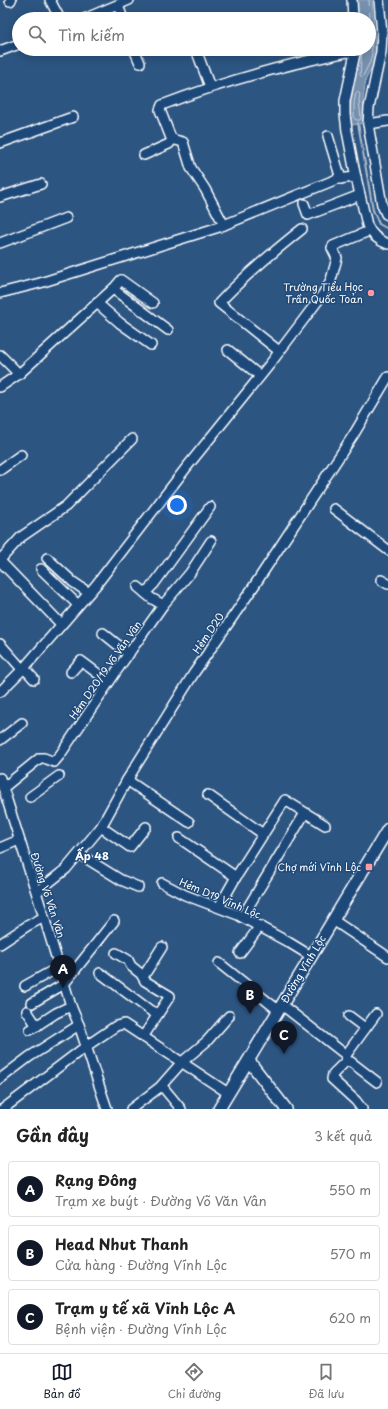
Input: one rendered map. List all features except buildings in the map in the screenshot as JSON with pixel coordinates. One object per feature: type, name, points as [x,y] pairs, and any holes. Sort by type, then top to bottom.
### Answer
[{"type":"main road","name":"Đường Vĩnh Lộc","points":[[219,1109],[388,829]]},
{"type":"main road","points":[[249,1061],[281,1107]]},
{"type":"street","points":[[50,0],[56,12]]},
{"type":"street","points":[[98,12],[115,4],[129,0]]},
{"type":"street","points":[[352,0],[353,12]]},
{"type":"street","points":[[379,0],[385,31],[369,108],[368,124],[382,205],[386,214],[388,215]]},
{"type":"street","points":[[0,51],[12,47]]},
{"type":"street","points":[[137,56],[140,63]]},
{"type":"street","points":[[198,56],[210,87]]},
{"type":"street","points":[[224,224],[205,189],[191,168],[183,142],[173,139],[160,110],[162,105],[210,87],[325,56]]},
{"type":"street","points":[[354,56],[345,102],[347,131],[369,231],[379,240],[388,244]]},
{"type":"street","points":[[0,143],[73,117]]},
{"type":"street","points":[[368,124],[388,121]]},
{"type":"street","points":[[328,136],[341,179]]},
{"type":"street","points":[[144,155],[170,144],[173,139]]},
{"type":"street","points":[[0,293],[40,283],[224,224],[341,179],[356,177]]},
{"type":"street","points":[[0,197],[41,184]]},
{"type":"street","points":[[304,204],[308,215],[360,195]]},
{"type":"street","points":[[0,243],[66,218]]},
{"type":"street","points":[[279,351],[219,303],[238,283],[302,229]]},
{"type":"street","points":[[0,692],[23,668],[88,593],[314,307],[329,283],[337,259],[332,248],[333,246],[369,231]]},
{"type":"street","points":[[0,387],[19,374],[121,280],[153,303]]},
{"type":"street","points":[[113,289],[168,330]]},
{"type":"street","points":[[97,303],[151,346]]},
{"type":"street","points":[[228,350],[260,376]]},
{"type":"street","points":[[0,355],[19,374]]},
{"type":"street","name":"Hẻm D20","points":[[37,892],[66,869],[79,854],[194,673],[258,580],[354,434],[388,377]]},
{"type":"street","points":[[61,624],[1,563],[21,537],[66,506],[132,439]]},
{"type":"street","points":[[0,470],[21,455]]},
{"type":"street","points":[[145,593],[154,584],[210,507]]},
{"type":"street","points":[[334,509],[388,550]]},
{"type":"street","name":"Hẻm D20/19 Võ Văn Vân","points":[[54,762],[163,606],[190,573],[210,540]]},
{"type":"street","points":[[47,558],[73,582],[88,593]]},
{"type":"street","points":[[41,569],[78,605]]},
{"type":"street","points":[[138,587],[163,606]]},
{"type":"street","points":[[103,633],[129,654]]},
{"type":"street","points":[[0,644],[34,679]]},
{"type":"street","points":[[71,672],[81,661],[109,682]]},
{"type":"street","points":[[0,740],[22,723]]},
{"type":"street","points":[[3,788],[40,758],[54,762],[53,767],[60,779],[30,797]]},
{"type":"street","name":"Đường Võ Văn Vân","points":[[0,778],[37,892],[70,1006],[107,1109]]},
{"type":"street","points":[[127,780],[189,822]]},
{"type":"street","points":[[208,795],[263,834]]},
{"type":"street","points":[[219,907],[236,877],[285,800],[305,814],[325,825]]},
{"type":"street","points":[[242,917],[305,814]]},
{"type":"street","points":[[93,831],[130,847],[146,827]]},
{"type":"street","points":[[179,838],[236,877]]},
{"type":"street","points":[[0,848],[19,840]]},
{"type":"street","points":[[79,854],[121,880],[138,886]]},
{"type":"street","name":"Hẻm D19 Vĩnh Lộc","points":[[162,883],[185,896],[219,907],[242,917],[311,956]]},
{"type":"street","points":[[0,944],[27,926],[44,917]]},
{"type":"street","points":[[333,920],[388,957]]},
{"type":"street","points":[[32,1003],[64,984],[114,921]]},
{"type":"street","points":[[240,952],[260,926]]},
{"type":"street","points":[[143,977],[162,947]]},
{"type":"street","points":[[116,953],[128,960],[145,981],[170,996],[144,1037]]},
{"type":"street","points":[[219,963],[280,1007],[377,1082]]},
{"type":"street","points":[[25,986],[59,966]]},
{"type":"street","points":[[100,973],[151,1012],[158,1014]]},
{"type":"street","points":[[27,1011],[33,1028],[70,1006]]},
{"type":"street","points":[[362,1109],[356,1101],[332,1079],[333,1074],[346,1058],[365,1028],[376,1014]]},
{"type":"street","points":[[131,1109],[162,1086],[182,1062],[207,1041],[228,1016]]},
{"type":"street","points":[[349,1016],[365,1028]]},
{"type":"street","points":[[3,1109],[85,1046],[116,1026],[124,1024],[228,1093]]},
{"type":"street","points":[[0,1080],[29,1057],[78,1025]]},
{"type":"street","points":[[162,1086],[181,1109]]},
{"type":"water","points":[[356,0],[372,0],[373,12],[357,12]]},
{"type":"water","points":[[357,56],[376,56],[374,64],[366,79],[363,100],[366,123],[351,125],[350,115]]},
{"type":"waterway","points":[[358,123],[373,210],[379,224],[388,229]]},
{"type":"place","name":"Trường Tiểu Học Trần Quốc Toản","points":[[371,293]]},
{"type":"place","name":"Chợ mới Vĩnh Lộc","points":[[369,867]]},
{"type":"place","name":"Rạng Đông","points":[[63,988]]},
{"type":"place","name":"Head Nhut Thanh","points":[[250,1014]]},
{"type":"place","name":"Trạm y tế xã Vĩnh Lộc A","points":[[284,1054]]},
{"type":"district","name":"Ấp 48","points":[[92,856]]}]
